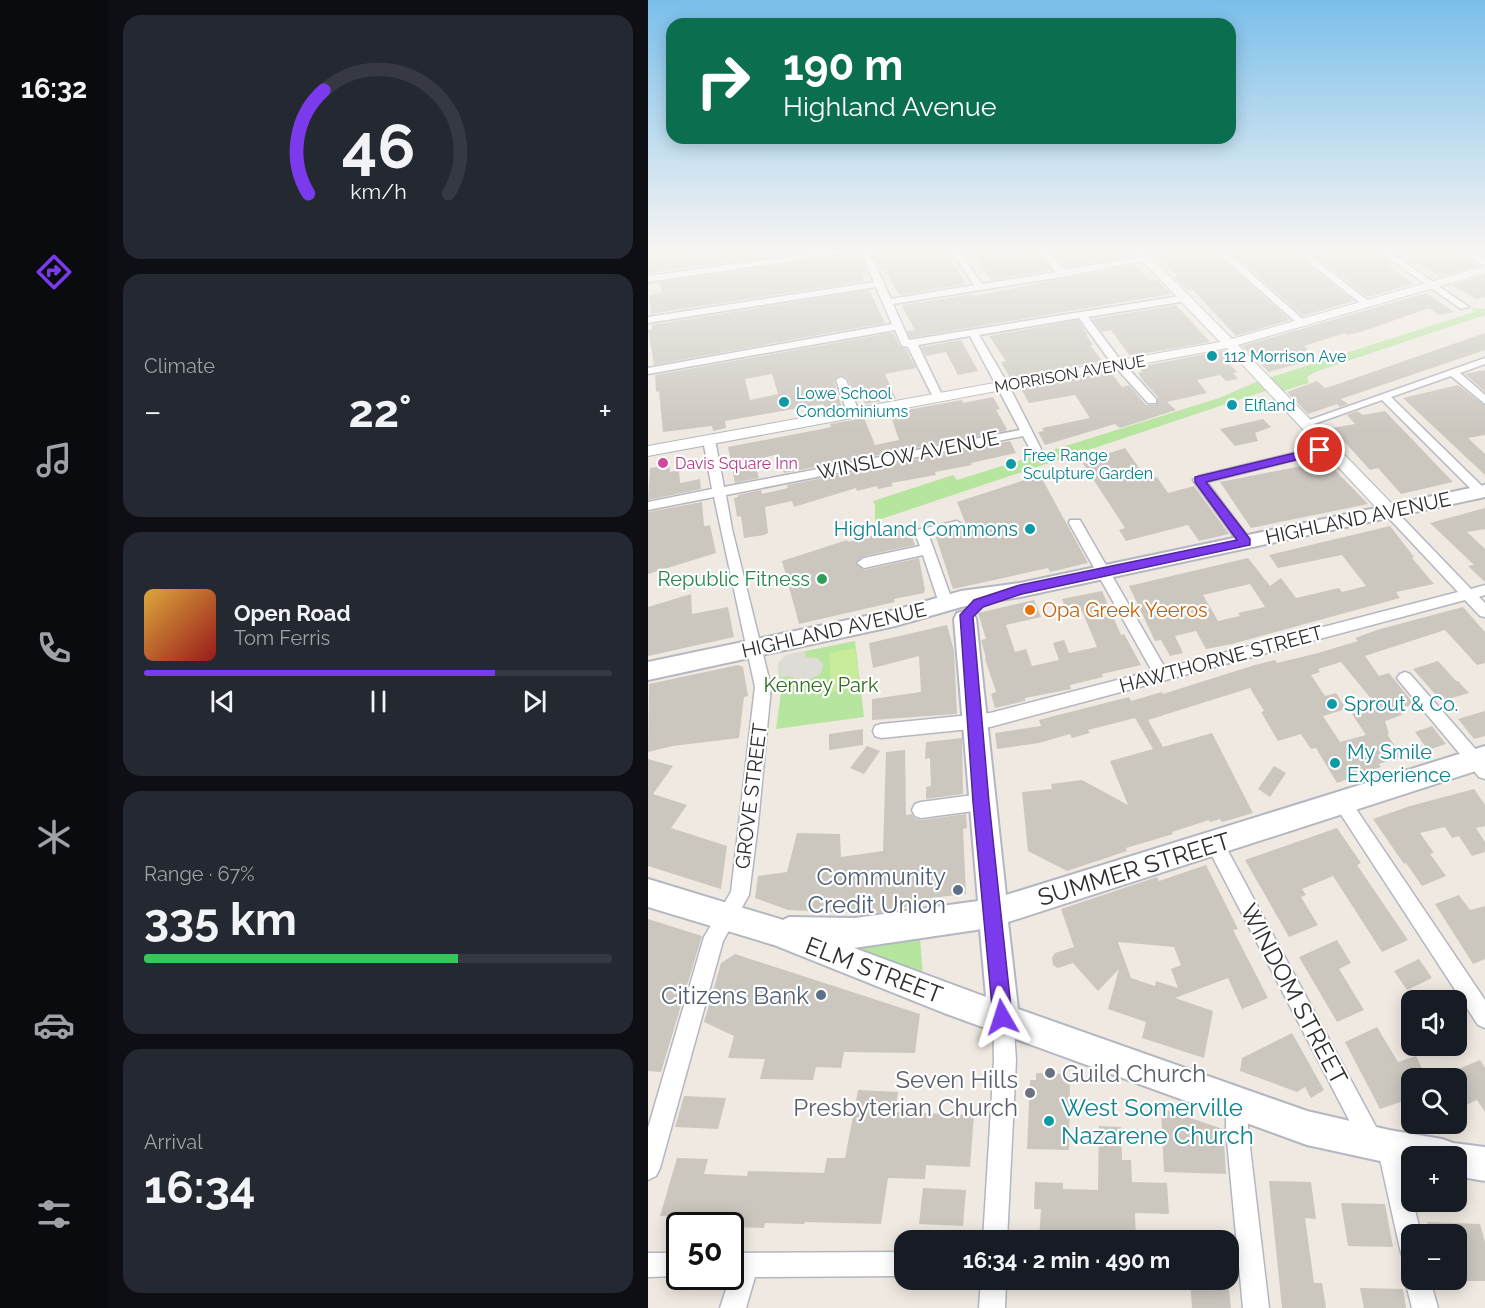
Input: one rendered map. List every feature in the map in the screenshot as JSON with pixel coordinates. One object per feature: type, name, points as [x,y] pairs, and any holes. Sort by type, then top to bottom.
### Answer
[{"type":"main road","name":"HIGHLAND AVENUE","points":[[648,671],[895,618],[974,596],[1020,590],[1483,492]]},
{"type":"main road","name":"HIGHLAND AVENUE","points":[[965,619],[968,612],[978,604],[1020,590]]},
{"type":"main road","points":[[895,618],[950,610],[965,619],[1002,1017]]},
{"type":"main road","name":"SUMMER STREET","points":[[774,932],[855,933],[992,913],[1342,802],[1482,763]]},
{"type":"main road","name":"ELM STREET","points":[[648,892],[774,932],[944,998],[1307,1128],[1401,1148]]},
{"type":"main road","points":[[1467,1161],[1485,1164]]},
{"type":"street","points":[[648,320],[712,310]]},
{"type":"street","points":[[892,310],[897,326],[938,398]]},
{"type":"street","points":[[909,344],[1116,310]]},
{"type":"street","points":[[1197,310],[1485,612]]},
{"type":"street","points":[[1287,310],[1302,323]]},
{"type":"street","name":"MORRISON AVENUE","points":[[648,451],[1229,344],[1346,310]]},
{"type":"street","points":[[1082,316],[1120,365],[1152,401]]},
{"type":"street","points":[[648,371],[897,326]]},
{"type":"street","points":[[974,334],[1004,386],[1035,448]]},
{"type":"street","points":[[1307,423],[1485,361]]},
{"type":"street","points":[[1452,372],[1485,400]]},
{"type":"street","points":[[841,380],[854,414]]},
{"type":"street","points":[[1384,397],[1483,492]]},
{"type":"street","name":"WINSLOW AVENUE","points":[[648,506],[1027,432]]},
{"type":"street","name":"GROVE STREET","points":[[648,1168],[714,937],[740,895],[758,748],[763,687],[709,440]]},
{"type":"street","points":[[1245,542],[1199,480],[1331,448]]},
{"type":"street","points":[[1075,522],[1161,674]]},
{"type":"street","points":[[945,603],[922,533],[957,525]]},
{"type":"street","points":[[864,563],[927,549]]},
{"type":"street","name":"HAWTHORNE STREET","points":[[881,731],[990,720],[1485,590]]},
{"type":"street","points":[[1405,678],[1482,763]]},
{"type":"street","points":[[921,810],[981,802]]},
{"type":"street","points":[[1342,802],[1485,1018]]},
{"type":"street","name":"WINDOM STREET","points":[[1215,844],[1382,1145],[1405,1224]]},
{"type":"street","points":[[996,1230],[1005,1060],[1002,1017]]},
{"type":"street","points":[[1237,1102],[1237,1130],[1256,1308]]},
{"type":"street","points":[[744,1265],[894,1264]]},
{"type":"street","points":[[648,1265],[666,1265]]},
{"type":"street","points":[[733,1308],[735,1290]]},
{"type":"street","points":[[992,1308],[993,1290]]},
{"type":"street","points":[[1420,1290],[1425,1308]]},
{"type":"green space","points":[[1473,310],[1485,310],[1485,315],[1315,372],[1307,377],[1309,383],[1283,391],[1277,387],[875,521],[873,501],[953,475],[957,480],[1219,398],[1256,382],[1474,312]]},
{"type":"green space","name":"Kenney Park","points":[[855,641],[864,717],[776,729],[781,692],[778,663],[786,655]]},
{"type":"green space","points":[[855,648],[860,686],[832,692],[829,653]]},
{"type":"green space","points":[[920,937],[923,978],[854,949]]},
{"type":"shaded area","points":[[805,651],[806,657],[817,658],[823,663],[819,675],[803,682],[789,676],[781,678],[778,663],[786,655]]},
{"type":"building","points":[[651,310],[677,310],[651,314]]},
{"type":"building","points":[[745,310],[879,310],[885,323],[654,365],[648,330],[652,330],[652,325]]},
{"type":"building","points":[[904,310],[1076,310],[910,338],[907,331],[915,330]]},
{"type":"building","points":[[1146,310],[1181,310],[1210,342],[1130,356],[1111,330],[1102,332],[1092,319]]},
{"type":"building","points":[[1212,310],[1279,310],[1290,320],[1236,336]]},
{"type":"building","points":[[1296,310],[1323,310],[1303,316]]},
{"type":"building","points":[[1367,310],[1423,310],[1361,332],[1347,335],[1345,333],[1304,346],[1307,348],[1304,362],[1269,372],[1242,346]]},
{"type":"building","points":[[1432,310],[1454,312],[1439,315]]},
{"type":"building","points":[[1078,320],[1093,345],[1090,345],[1102,361],[1010,378],[1001,362],[1006,361],[989,336]]},
{"type":"building","points":[[890,333],[894,334],[900,347],[906,349],[916,368],[885,374],[896,399],[865,404],[858,387],[852,388],[847,378],[840,375],[834,381],[842,408],[826,411],[823,404],[725,421],[726,428],[713,431],[712,426],[663,432],[655,375]],"holes":[[[772,374],[778,394],[750,400],[745,379]]]},
{"type":"building","points":[[1485,333],[1485,350],[1341,399],[1348,404],[1340,407],[1337,404],[1308,414],[1287,392],[1317,381],[1325,388]]},
{"type":"building","points":[[961,340],[978,371],[958,375],[946,352],[926,356],[921,347]]},
{"type":"building","points":[[1226,350],[1238,363],[1230,365],[1237,372],[1233,373],[1238,379],[1226,381],[1220,375],[1197,380],[1207,393],[1167,402],[1176,410],[1120,428],[1115,424],[1045,445],[1038,432],[1044,431],[1042,428],[1090,418],[1075,395],[1029,403],[1021,389],[1110,372],[1122,387],[1129,385],[1146,405],[1156,405],[1158,397],[1138,373],[1142,372],[1139,367]]},
{"type":"building","points":[[1485,370],[1485,392],[1465,374]]},
{"type":"building","points":[[1458,385],[1485,406],[1485,435],[1468,438],[1485,454],[1485,475],[1403,398]]},
{"type":"building","points":[[993,397],[1000,409],[996,410],[1007,429],[1005,431],[784,473],[779,454],[754,460],[759,478],[735,483],[728,447],[822,429],[831,427],[830,424],[864,418],[875,445],[899,440],[890,413]]},
{"type":"building","points":[[1357,411],[1363,415],[1385,411],[1453,482],[1401,494],[1378,468],[1370,470],[1332,428],[1355,424],[1347,415]]},
{"type":"building","points":[[1263,419],[1271,427],[1255,433],[1258,441],[1235,446],[1220,429]]},
{"type":"building","points":[[1010,441],[1016,453],[935,472],[936,475],[891,483],[893,486],[878,489],[877,486],[857,491],[856,488],[794,507],[792,501],[765,507],[768,533],[764,535],[744,538],[741,516],[737,517],[734,498],[738,495],[761,490],[762,494],[788,488],[787,485]]},
{"type":"building","points":[[1125,448],[1147,479],[1157,477],[1168,493],[1194,486],[1229,534],[1199,541],[1188,525],[1126,541],[1119,530],[1125,528],[1082,462]]},
{"type":"building","points":[[669,458],[670,472],[679,470],[680,483],[700,479],[701,489],[648,500],[650,468],[657,467],[657,460]]},
{"type":"building","points":[[1325,460],[1368,504],[1251,528],[1220,482],[1307,465],[1305,464]]},
{"type":"building","points":[[1040,475],[1088,563],[1050,572],[1048,568],[953,589],[936,537],[968,529],[957,502]]},
{"type":"building","points":[[702,502],[704,526],[710,525],[716,553],[648,574],[648,512]]},
{"type":"building","points":[[1485,508],[1485,529],[1467,532],[1485,549],[1485,582],[1468,566],[1474,565],[1430,523]]},
{"type":"building","points":[[908,526],[915,545],[864,556],[855,563],[864,570],[919,558],[924,593],[799,624],[782,561],[847,540],[848,542]]},
{"type":"building","points":[[1390,526],[1414,557],[1412,558],[1434,584],[1396,592],[1400,598],[1232,644],[1206,649],[1196,631],[1175,636],[1183,653],[1170,656],[1161,640],[1155,641],[1129,586],[1248,558],[1270,586],[1281,578],[1296,598],[1339,588],[1342,592],[1366,586],[1342,555],[1278,568],[1269,555]],"holes":[[[1250,584],[1265,607],[1238,613],[1240,616],[1218,621],[1203,595]]]},
{"type":"building","points":[[1102,591],[1121,635],[1124,634],[1141,665],[1102,674],[1103,677],[1070,685],[1071,689],[1025,698],[1025,701],[995,708],[991,694],[996,692],[985,659],[981,640],[986,639],[978,613],[1034,600],[1041,617],[1006,625],[1015,652],[1026,649],[1032,666],[1059,660],[1053,643],[1064,640],[1069,653],[1097,647],[1082,611],[1068,614],[1062,599]]},
{"type":"building","points":[[691,594],[692,614],[728,607],[734,637],[648,656],[648,607]]},
{"type":"building","points":[[1463,607],[1485,632],[1485,663],[1477,665],[1445,630],[1365,656],[1379,676],[1389,673],[1414,704],[1398,709],[1402,715],[1385,721],[1389,734],[1387,734],[1402,757],[1379,764],[1381,767],[1337,783],[1316,748],[1311,749],[1301,734],[1278,741],[1250,688],[1148,720],[1163,747],[1212,733],[1253,813],[1222,822],[1220,819],[1210,822],[1209,820],[1067,871],[1028,851],[1022,792],[1052,789],[1051,784],[1082,780],[1128,805],[1110,761],[1153,749],[1135,718],[1088,730],[1090,733],[1072,738],[1070,734],[1039,743],[997,749],[995,733],[1041,726],[1039,720],[1129,697],[1131,701],[1162,692],[1163,694],[1255,665],[1275,660],[1277,663],[1318,653],[1358,641],[1355,638]],"holes":[[[1341,662],[1377,706],[1352,714],[1366,735],[1340,742],[1323,716],[1346,709],[1336,693],[1325,696],[1311,675],[1320,672],[1318,669]]]},
{"type":"building","points":[[947,625],[954,651],[957,714],[872,720],[872,699],[921,692],[919,656],[873,668],[869,643]]},
{"type":"building","points":[[1438,661],[1469,693],[1441,701],[1413,669]]},
{"type":"building","points":[[738,665],[743,667],[748,696],[744,697],[739,738],[673,746],[648,752],[649,684]]},
{"type":"building","points":[[1485,711],[1485,736],[1474,739],[1458,719]]},
{"type":"building","points":[[1432,726],[1446,744],[1428,750],[1415,732]]},
{"type":"building","points":[[863,729],[863,745],[829,750],[829,734]]},
{"type":"building","points":[[962,738],[963,794],[926,799],[926,787],[931,786],[930,758],[925,759],[926,742]]},
{"type":"building","points":[[867,746],[880,751],[864,774],[850,768]]},
{"type":"building","points":[[905,750],[906,815],[912,814],[914,818],[921,820],[966,814],[967,828],[963,829],[966,894],[912,900],[913,906],[871,914],[788,910],[755,898],[758,876],[787,872],[797,833],[840,834],[841,857],[883,851],[886,752]]},
{"type":"building","points":[[648,759],[673,766],[653,794],[687,805],[671,828],[727,846],[721,889],[648,866]]},
{"type":"building","points":[[1274,766],[1286,773],[1270,797],[1258,789]]},
{"type":"building","points":[[1474,789],[1485,805],[1485,826],[1476,828],[1485,842],[1485,852],[1472,856],[1459,836],[1452,838],[1445,827],[1420,833],[1434,853],[1430,854],[1446,876],[1422,886],[1373,819],[1410,806]]},
{"type":"building","points":[[1337,828],[1361,863],[1357,865],[1408,940],[1382,952],[1333,876],[1302,889],[1306,895],[1301,897],[1318,925],[1289,937],[1245,860]]},
{"type":"building","points":[[1206,865],[1238,929],[1233,930],[1268,998],[1242,1009],[1228,978],[1175,998],[1213,1011],[1204,1058],[1142,1038],[1146,1022],[1108,1009],[1119,969],[1098,991],[1073,963],[1058,968],[1053,965],[1052,958],[1055,953],[1074,947],[1061,909],[1157,877],[1159,881]],"holes":[[[1118,942],[1174,947],[1181,965],[1171,969],[1178,988],[1156,981],[1155,986],[1131,978]]]},
{"type":"building","points":[[1459,895],[1470,910],[1485,906],[1485,959],[1473,964],[1435,904]]},
{"type":"building","points":[[648,919],[702,936],[661,1072],[648,1071]]},
{"type":"building","points":[[1337,940],[1351,963],[1339,969],[1364,1010],[1337,1022],[1299,957]]},
{"type":"building","points":[[735,954],[920,1014],[915,1053],[844,1052],[841,1068],[816,1067],[813,1080],[760,1079],[765,1059],[728,1058],[734,1036],[704,1022],[721,963]]},
{"type":"building","points":[[1419,959],[1432,978],[1407,990],[1394,971]]},
{"type":"building","points":[[1377,1027],[1398,1062],[1416,1056],[1422,1068],[1401,1068],[1401,1102],[1380,1109],[1345,1042]]},
{"type":"building","points":[[1292,1033],[1324,1090],[1311,1098],[1305,1087],[1297,1092],[1240,1071],[1242,1058]]},
{"type":"building","points":[[1480,1060],[1485,1068],[1485,1112],[1477,1100],[1467,1105],[1467,1068],[1461,1068]]},
{"type":"building","name":"West Somerville Nazarene Church","points":[[1036,1073],[1064,1074],[1064,1079],[1070,1079],[1069,1150],[1027,1149],[1030,1080],[1036,1080]]},
{"type":"building","points":[[858,1090],[898,1092],[895,1112],[974,1115],[970,1167],[926,1165],[925,1179],[888,1178],[881,1224],[805,1222],[804,1224],[765,1223],[764,1228],[744,1227],[744,1212],[666,1212],[666,1216],[660,1216],[677,1158],[708,1159],[704,1174],[747,1176],[748,1171],[824,1173],[827,1158],[845,1158]]},
{"type":"building","points":[[684,1096],[726,1098],[718,1129],[675,1127]]},
{"type":"building","points":[[1161,1108],[1223,1129],[1226,1174],[1164,1172]]},
{"type":"building","points":[[1099,1126],[1121,1127],[1122,1160],[1131,1160],[1132,1182],[1167,1183],[1169,1214],[1135,1213],[1136,1230],[1040,1230],[1041,1209],[1034,1209],[1035,1182],[1063,1183],[1063,1189],[1098,1190]]},
{"type":"building","points":[[1269,1181],[1311,1182],[1316,1219],[1305,1218],[1314,1283],[1322,1283],[1326,1308],[1282,1308]]},
{"type":"building","points":[[923,1188],[966,1190],[963,1226],[919,1224]]},
{"type":"building","points":[[1341,1203],[1385,1204],[1393,1247],[1348,1246]]},
{"type":"building","points":[[1427,1222],[1480,1224],[1485,1242],[1485,1281],[1467,1281],[1467,1224],[1427,1224]]},
{"type":"building","points":[[1360,1288],[1403,1290],[1406,1308],[1364,1308]]},
{"type":"building","points":[[1191,1290],[1229,1290],[1231,1308],[1192,1308]]},
{"type":"place","name":"112 Morrison Ave","points":[[1212,356]]},
{"type":"place","name":"Lowe School Condominiums","points":[[784,402]]},
{"type":"place","name":"Elfland","points":[[1232,405]]},
{"type":"place","name":"Davis Square Inn","points":[[663,463]]},
{"type":"place","name":"Free Range Sculpture Garden","points":[[1011,464]]},
{"type":"place","name":"Highland Commons","points":[[1030,529]]},
{"type":"place","name":"Republic Fitness","points":[[822,579]]},
{"type":"place","name":"Opa Greek Yeeros","points":[[1030,610]]},
{"type":"place","name":"Sprout & Co.","points":[[1332,704]]},
{"type":"place","name":"My Smile Experience","points":[[1335,763]]},
{"type":"place","name":"Community Credit Union","points":[[958,890]]},
{"type":"place","name":"Citizens Bank","points":[[821,995]]},
{"type":"place","name":"Guild Church","points":[[1050,1073]]},
{"type":"place","name":"Seven Hills Presbyterian Church","points":[[1030,1093]]},
{"type":"place","name":"West Somerville Nazarene Church","points":[[1049,1121]]},
{"type":"route","points":[[1002,1017],[966,615],[978,604],[1020,590],[1245,542],[1199,480],[1320,450]]}]
